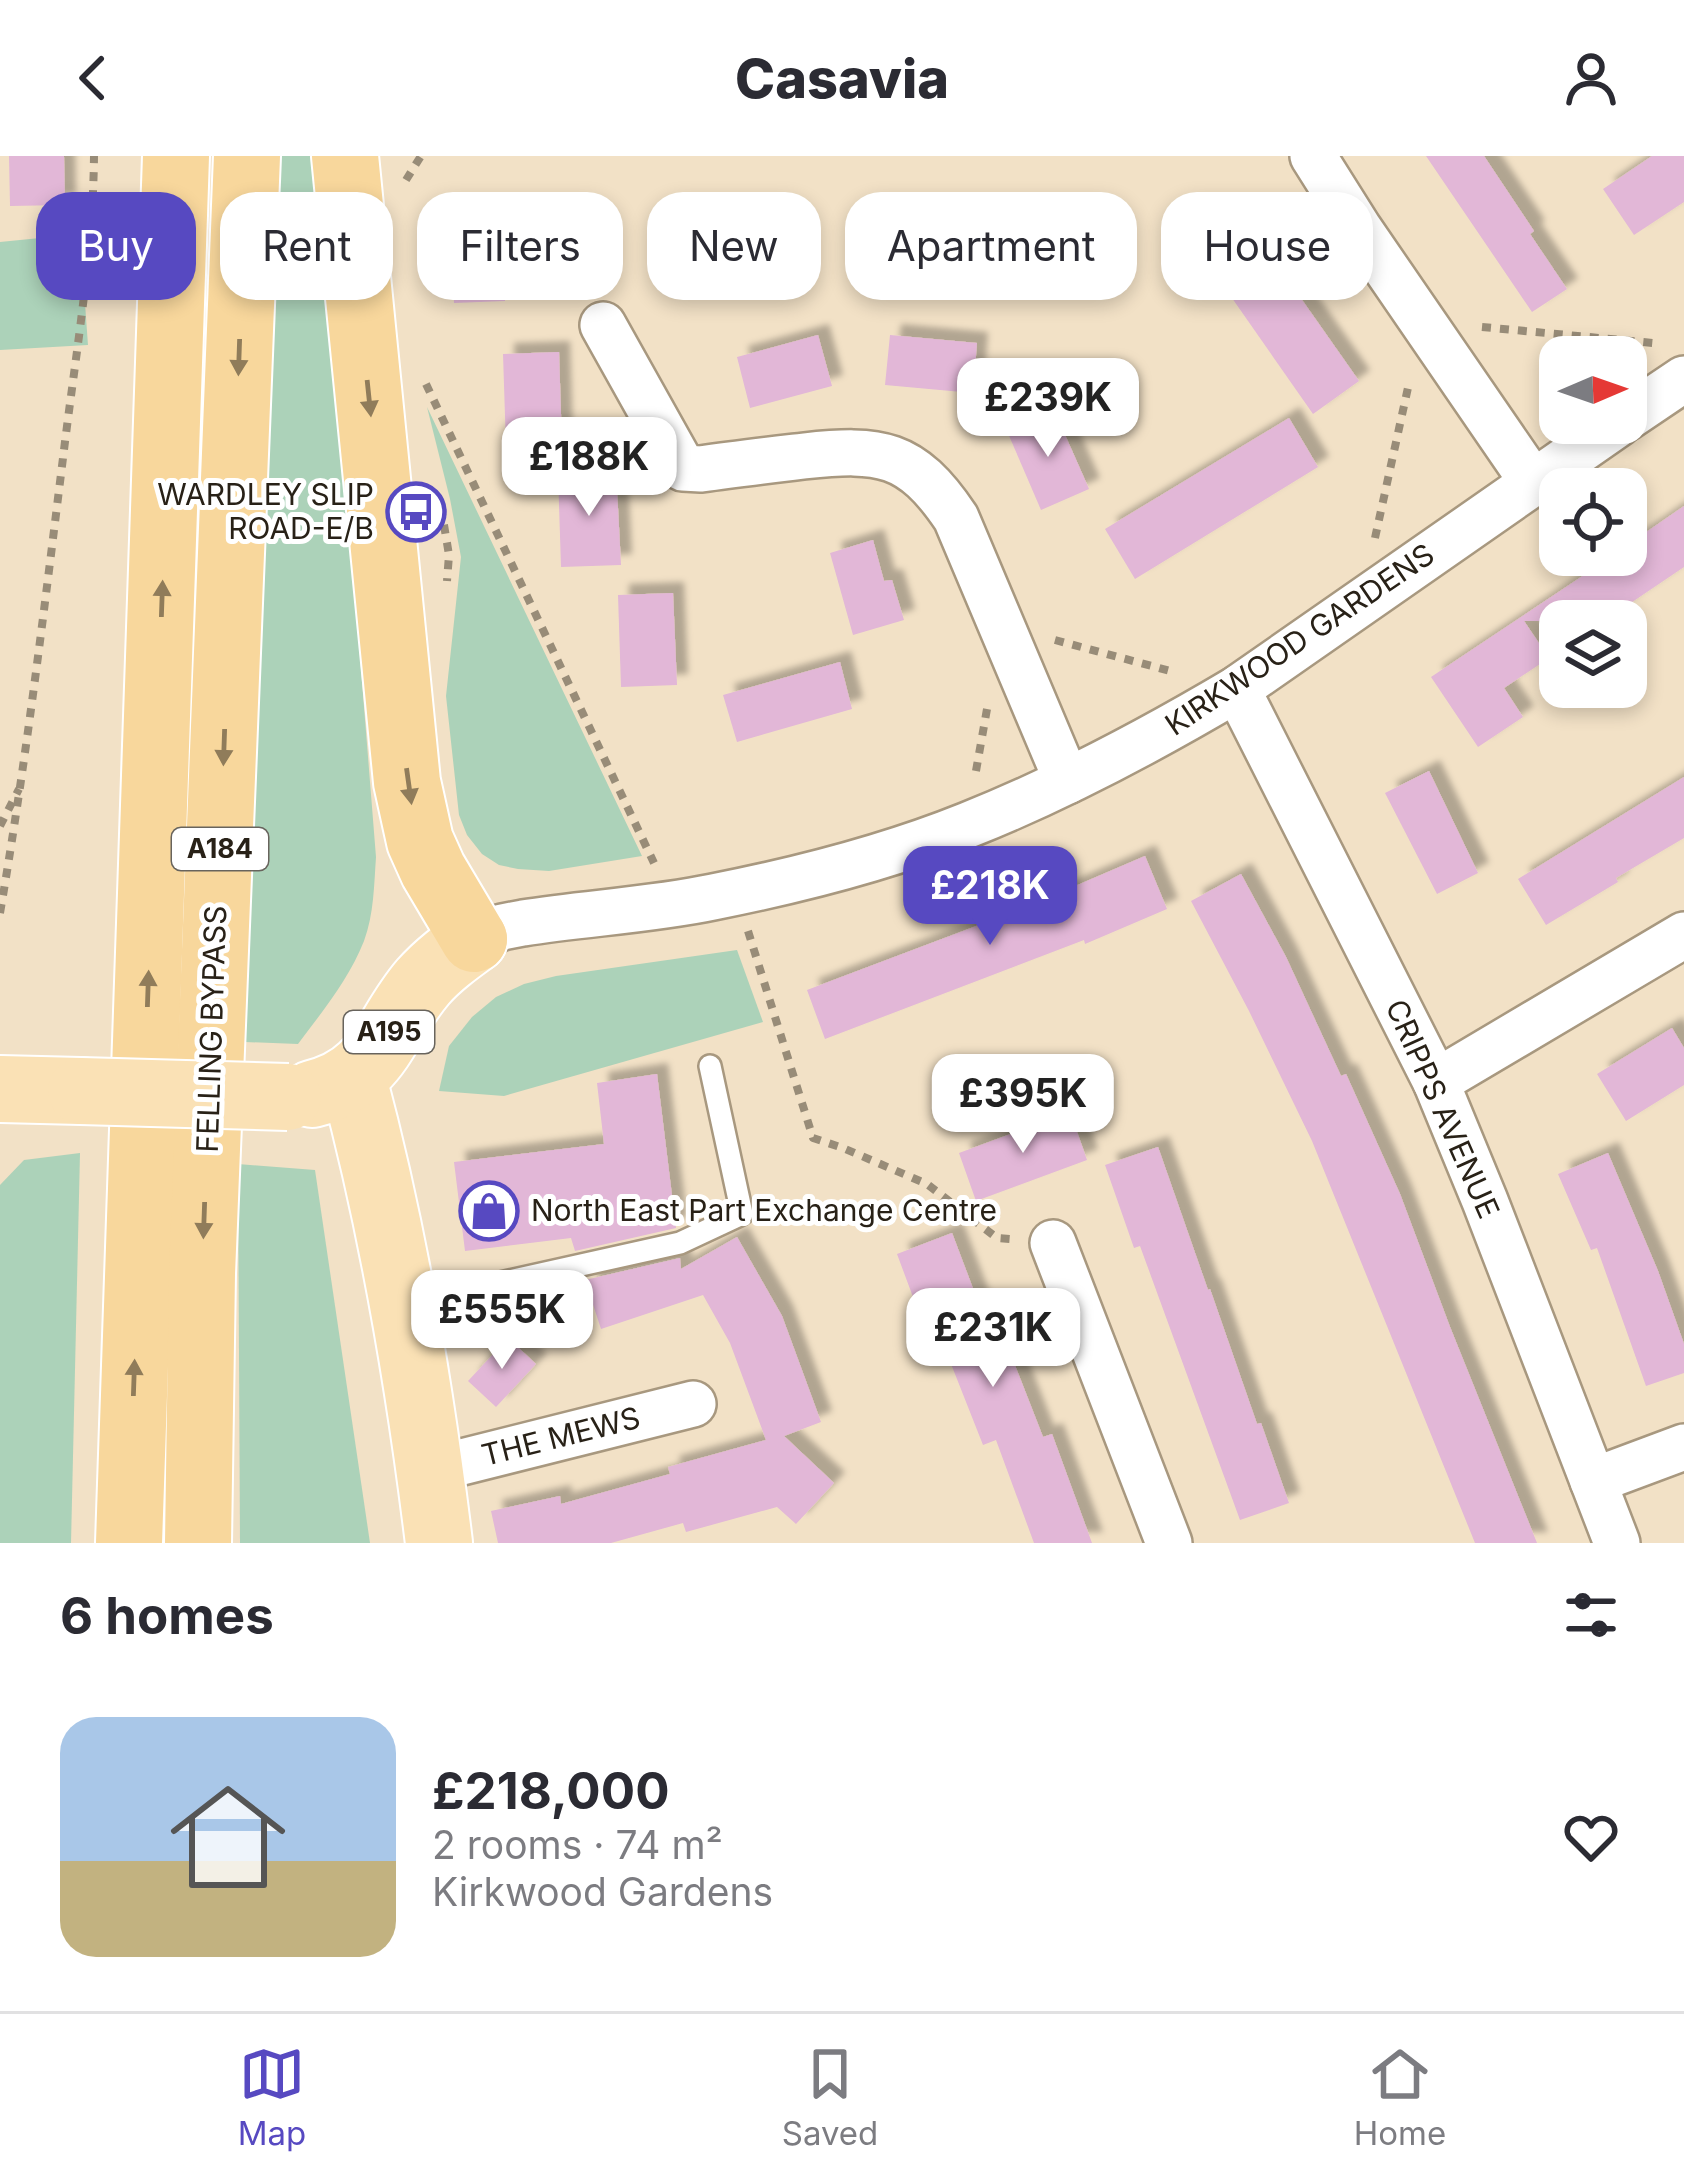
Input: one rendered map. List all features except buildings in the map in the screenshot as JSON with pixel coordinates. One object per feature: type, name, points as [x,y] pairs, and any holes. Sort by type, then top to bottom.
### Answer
[{"type":"highway","name":"A184","points":[[129,1543],[176,156]]},
{"type":"highway","name":"FELLING BYPASS","points":[[198,1543],[202,1273],[247,156]]},
{"type":"highway","points":[[345,156],[407,782],[433,870],[474,939]]},
{"type":"main road","name":"A195","points":[[0,1088],[288,1097],[329,1090],[353,1079],[424,981],[474,939]]},
{"type":"main road","name":"A195","points":[[353,1079],[404,1305],[439,1543]]},
{"type":"street","points":[[1313,156],[1532,482]]},
{"type":"street","points":[[603,325],[683,468],[852,451],[880,454],[911,467],[937,489],[956,518],[1067,781]]},
{"type":"street","name":"KIRKWOOD GARDENS","points":[[1647,404],[1684,380]]},
{"type":"street","name":"KIRKWOOD GARDENS","points":[[474,939],[523,923],[671,903],[814,875],[967,826],[1067,781],[1237,689],[1588,444]]},
{"type":"street","name":"CRIPPS AVENUE","points":[[1237,689],[1436,1082],[1617,1543]]},
{"type":"street","points":[[1436,1082],[1684,935]]},
{"type":"street","points":[[1053,1243],[1169,1543]]},
{"type":"street","name":"THE MEWS","points":[[430,1470],[693,1404]]},
{"type":"street","points":[[1593,1481],[1684,1447]]},
{"type":"lane","points":[[404,1305],[680,1243],[742,1214],[710,1066]]},
{"type":"path","points":[[0,913],[23,782],[94,203],[94,156]]},
{"type":"path","points":[[419,369],[671,903]]},
{"type":"path","points":[[0,826],[23,782]]},
{"type":"path","points":[[736,892],[813,1138],[927,1184],[997,1238],[1053,1243]]},
{"type":"green space","points":[[280,156],[320,156],[323,192],[279,192]]},
{"type":"green space","points":[[36,238],[36,300],[85,300],[88,345],[0,350],[0,242]]},
{"type":"green space","points":[[274,300],[332,300],[376,857],[372,910],[358,955],[298,1044],[245,1042]]},
{"type":"green space","points":[[427,407],[642,856],[549,871],[518,869],[499,865],[482,854],[467,835],[459,815],[446,696],[461,557]]},
{"type":"green space","points":[[737,950],[763,1022],[504,1096],[439,1091],[449,1046],[496,997],[556,976]]},
{"type":"green space","points":[[80,1153],[71,1543],[0,1543],[0,1185],[24,1160]]},
{"type":"green space","points":[[238,1164],[315,1170],[370,1543],[240,1543]]},
{"type":"place","name":"WARDLEY SLIP ROAD-E/B","points":[[416,512]]},
{"type":"place","name":"North East Part Exchange Centre","points":[[489,1211]]}]
